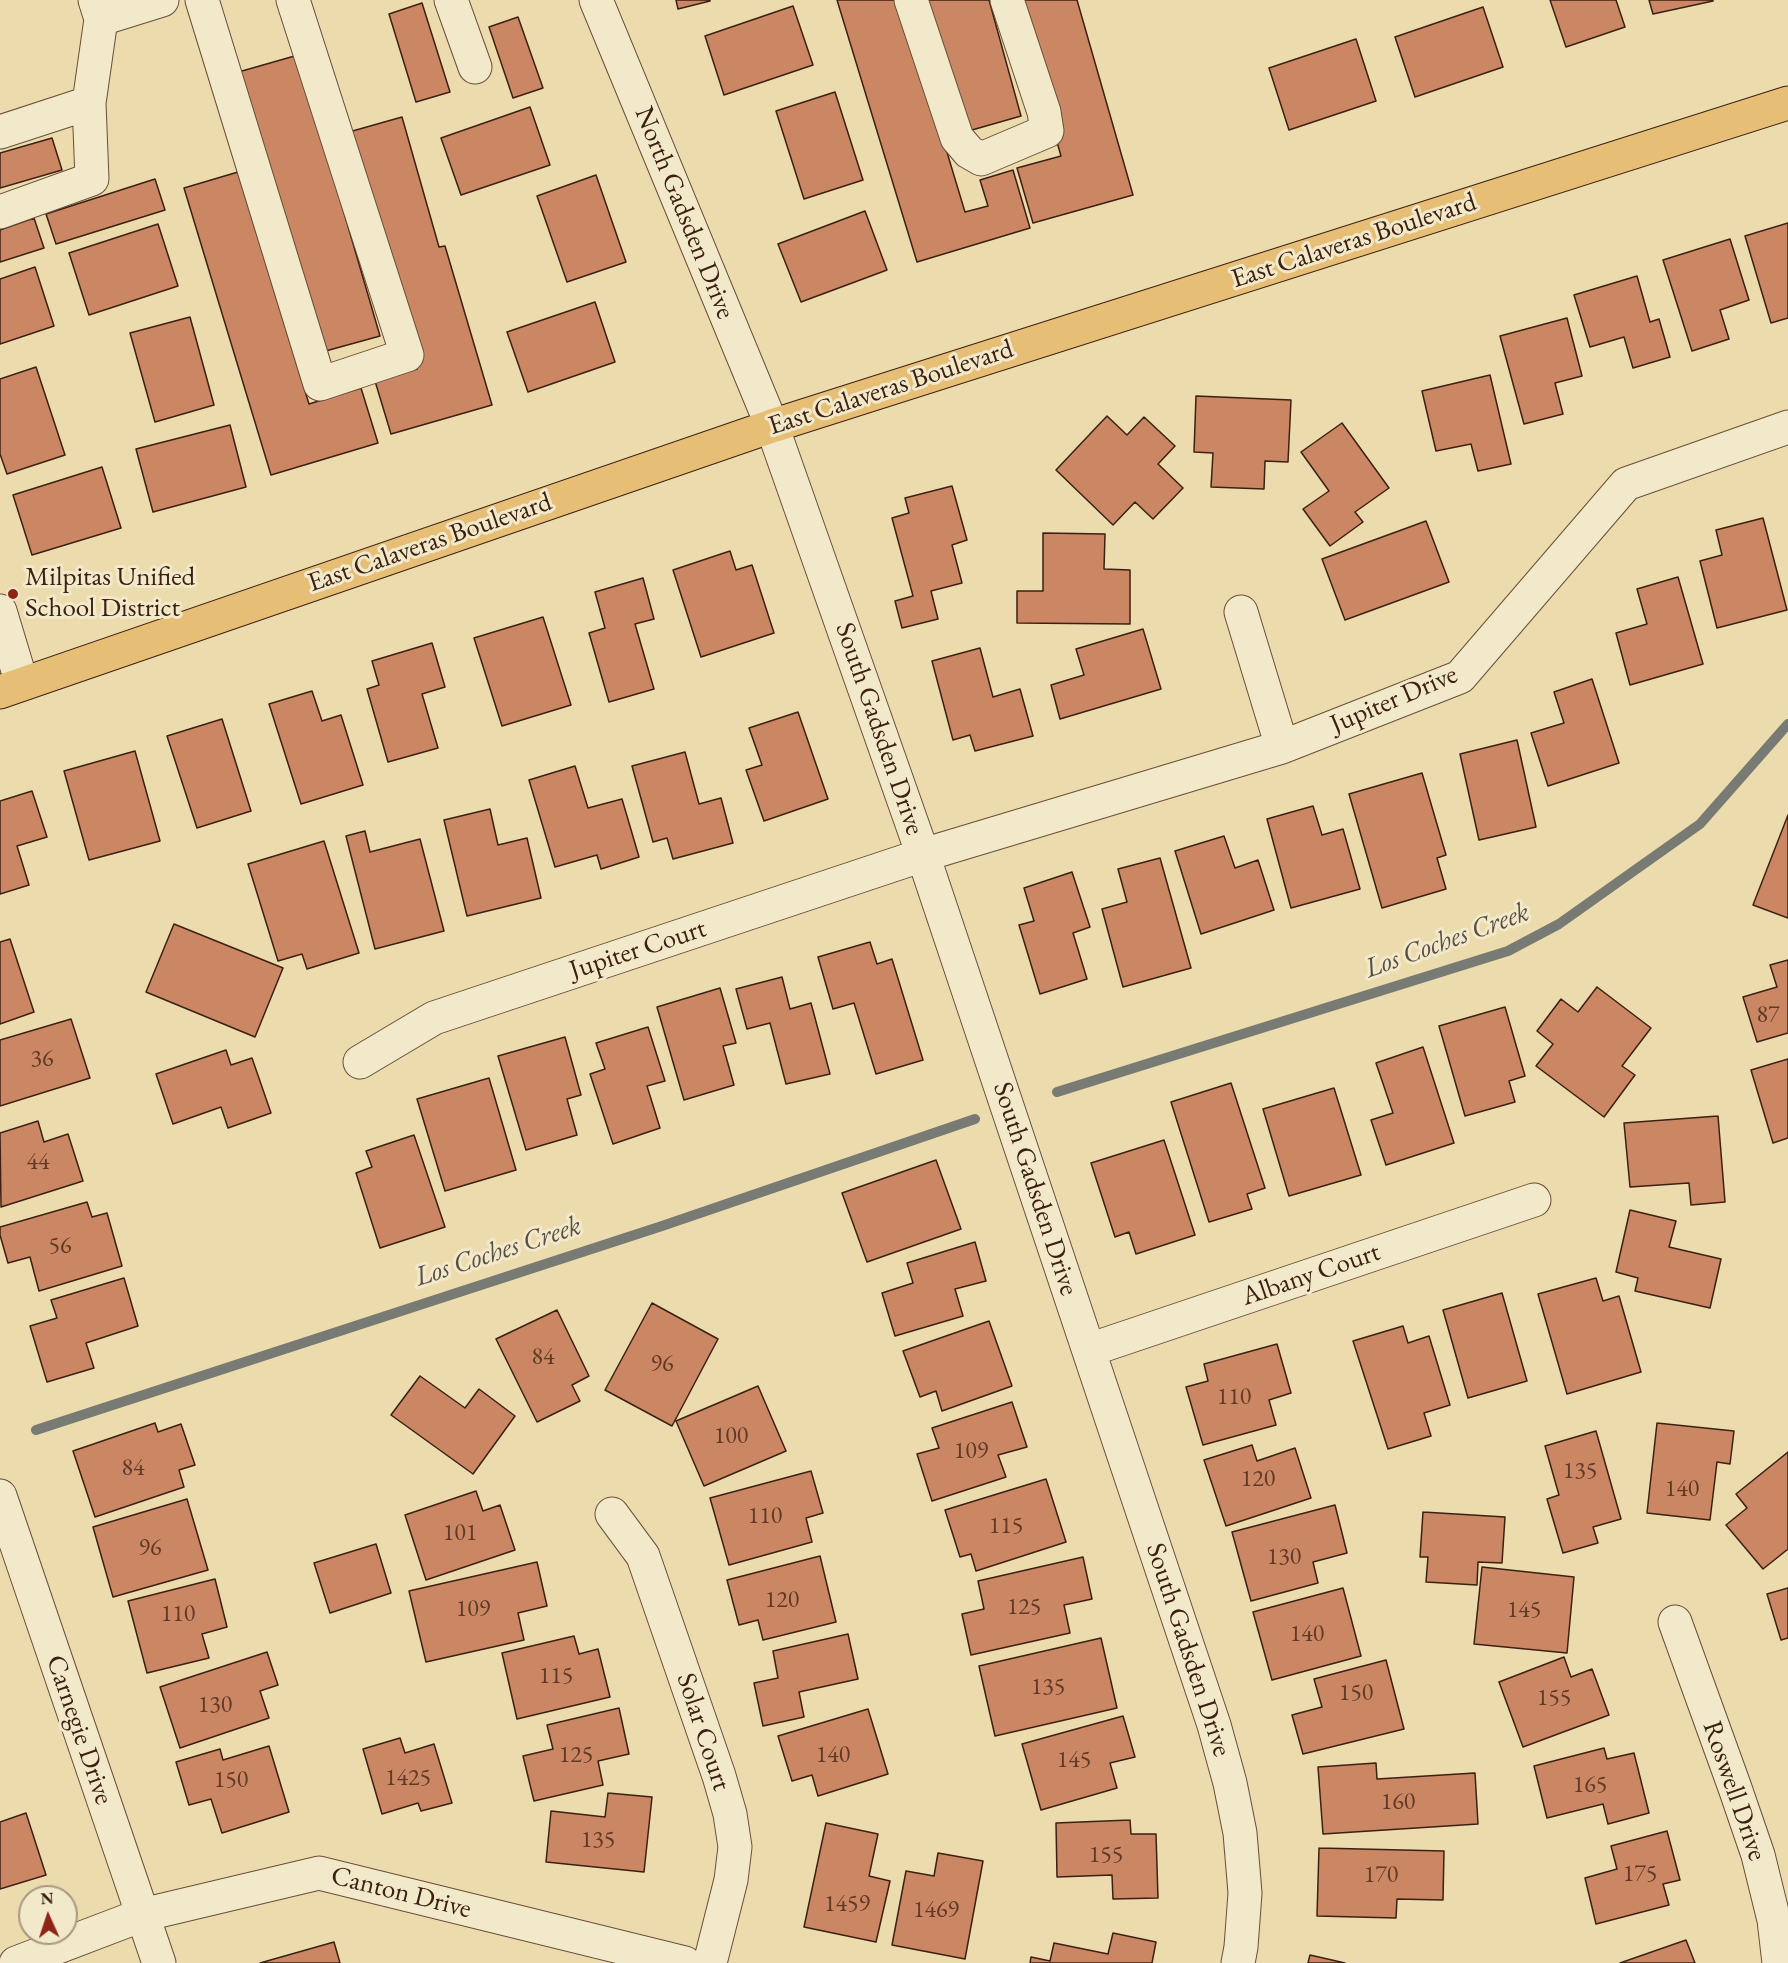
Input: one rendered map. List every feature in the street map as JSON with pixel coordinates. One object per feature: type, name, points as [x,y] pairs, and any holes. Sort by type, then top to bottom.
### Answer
[{"type":"main road","name":"East Calaveras Boulevard","points":[[11,688],[772,426],[1788,103]]},
{"type":"street","points":[[0,212],[92,179],[89,103],[98,10],[162,0]]},
{"type":"street","points":[[202,0],[320,384],[407,355],[293,0]]},
{"type":"street","points":[[451,0],[475,67]]},
{"type":"street","name":"North Gadsden Drive","points":[[596,0],[772,426]]},
{"type":"street","points":[[911,0],[957,138],[969,152],[981,159],[1047,131],[1044,112],[1007,0]]},
{"type":"street","points":[[0,132],[89,103]]},
{"type":"street","name":"South Gadsden Drive","points":[[772,426],[923,855],[1214,1725],[1230,1783],[1240,1833],[1245,1893],[1238,1963]]},
{"type":"street","name":"Jupiter Drive","points":[[923,855],[1282,747],[1460,677],[1626,483],[1788,427]]},
{"type":"street","points":[[0,611],[11,688]]},
{"type":"street","points":[[1241,612],[1282,747]]},
{"type":"street","name":"Jupiter Court","points":[[360,1062],[434,1018],[923,855]]},
{"type":"street","name":"Albany Court","points":[[1089,1350],[1534,1200]]},
{"type":"street","name":"Carnegie Drive","points":[[0,1496],[159,1963]]},
{"type":"street","name":"Solar Court","points":[[612,1514],[644,1556],[730,1814],[735,1847],[731,1880],[710,1963]]},
{"type":"street","name":"Roswell Drive","points":[[1675,1623],[1736,1788],[1758,1856],[1774,1920],[1779,1963]]},
{"type":"street","name":"Canton Drive","points":[[16,1963],[142,1915],[318,1873],[685,1963]]},
{"type":"building","points":[[676,0],[710,0],[710,1],[678,9]]},
{"type":"building","points":[[837,0],[901,0],[965,212],[988,206],[980,180],[1013,170],[1030,228],[917,262]]},
{"type":"building","points":[[928,0],[989,0],[1021,116],[965,132]]},
{"type":"building","points":[[1016,0],[1077,0],[1133,195],[1033,223],[1017,168],[1061,156]]},
{"type":"building","points":[[1550,0],[1616,0],[1625,27],[1566,47]]},
{"type":"building","points":[[1649,0],[1713,0],[1713,1],[1653,14]]},
{"type":"building","points":[[422,3],[450,92],[416,102],[389,14]]},
{"type":"building","points":[[793,6],[813,65],[724,95],[705,36]]},
{"type":"building","points":[[1483,7],[1503,67],[1415,97],[1395,37]]},
{"type":"building","points":[[518,17],[543,88],[513,98],[489,27]]},
{"type":"building","points":[[1356,39],[1376,101],[1289,130],[1269,68]]},
{"type":"building","points":[[298,55],[380,336],[322,352],[235,73]]},
{"type":"building","points":[[835,92],[863,180],[804,199],[776,111]]},
{"type":"building","points":[[530,107],[550,165],[461,195],[441,138]]},
{"type":"building","points":[[402,117],[439,247],[445,246],[492,405],[391,434],[375,381],[417,369],[349,132]]},
{"type":"building","points":[[52,138],[62,170],[0,188],[0,153]]},
{"type":"building","points":[[238,172],[309,404],[361,388],[378,443],[271,475],[184,188]]},
{"type":"building","points":[[596,175],[626,262],[567,282],[537,196]]},
{"type":"building","points":[[155,179],[165,210],[56,244],[46,214]]},
{"type":"building","points":[[865,211],[887,270],[801,302],[778,244]]},
{"type":"building","points":[[34,218],[44,248],[0,262],[0,230]]},
{"type":"building","points":[[1788,223],[1788,318],[1771,323],[1745,236]]},
{"type":"building","points":[[158,224],[178,286],[89,315],[69,253]]},
{"type":"building","points":[[1730,239],[1749,300],[1720,310],[1729,339],[1692,351],[1663,260]]},
{"type":"building","points":[[35,267],[54,326],[0,344],[0,279]]},
{"type":"building","points":[[1637,276],[1650,322],[1659,319],[1670,357],[1633,368],[1624,337],[1590,347],[1574,295]]},
{"type":"building","points":[[595,302],[615,362],[528,392],[507,332]]},
{"type":"building","points":[[190,317],[214,405],[155,422],[130,333]]},
{"type":"building","points":[[1567,318],[1582,376],[1555,383],[1563,414],[1524,424],[1500,336]]},
{"type":"building","points":[[36,367],[65,455],[7,474],[0,454],[0,379]]},
{"type":"building","points":[[1490,375],[1511,464],[1478,471],[1471,444],[1436,451],[1422,391]]},
{"type":"building","points":[[1196,396],[1291,400],[1288,462],[1265,461],[1264,489],[1211,487],[1213,453],[1194,452]]},
{"type":"building","points":[[1107,416],[1127,435],[1144,417],[1175,446],[1158,464],[1183,488],[1153,519],[1135,502],[1113,525],[1056,470]]},
{"type":"building","points":[[1342,423],[1389,488],[1355,512],[1363,522],[1330,546],[1303,509],[1329,491],[1301,452]]},
{"type":"building","points":[[230,425],[246,487],[153,512],[136,449]]},
{"type":"building","points":[[102,467],[121,528],[32,555],[13,495]]},
{"type":"building","points":[[952,486],[967,540],[952,545],[962,583],[931,591],[938,619],[902,628],[895,601],[913,596],[892,518],[909,513],[905,498]]},
{"type":"building","points":[[1763,518],[1787,610],[1717,628],[1700,561],[1722,555],[1716,530]]},
{"type":"building","points":[[1426,521],[1449,582],[1345,620],[1322,559]]},
{"type":"building","points":[[1043,533],[1105,534],[1104,569],[1130,570],[1130,624],[1017,623],[1017,591],[1043,591]]},
{"type":"building","points":[[730,551],[736,570],[752,565],[774,633],[701,657],[673,570]]},
{"type":"building","points":[[1678,577],[1703,664],[1630,685],[1616,633],[1647,624],[1637,589]]},
{"type":"building","points":[[643,578],[654,619],[635,624],[654,689],[609,702],[589,633],[605,628],[595,592]]},
{"type":"building","points":[[543,617],[571,705],[502,726],[474,638]]},
{"type":"building","points":[[1143,629],[1161,689],[1060,719],[1051,685],[1084,675],[1076,649]]},
{"type":"building","points":[[432,643],[445,687],[422,694],[438,748],[388,762],[367,689],[379,685],[372,661]]},
{"type":"building","points":[[980,648],[993,697],[1020,689],[1033,736],[975,751],[970,735],[953,740],[932,661]]},
{"type":"building","points":[[1592,679],[1619,763],[1548,786],[1531,733],[1564,723],[1554,692]]},
{"type":"building","points":[[312,691],[322,721],[341,715],[363,785],[301,804],[269,704]]},
{"type":"building","points":[[798,712],[828,799],[764,821],[746,770],[762,765],[749,728]]},
{"type":"building","points":[[222,719],[251,811],[197,828],[167,736]]},
{"type":"building","points":[[1517,740],[1536,827],[1479,840],[1460,754]]},
{"type":"building","points":[[135,751],[160,841],[89,860],[64,771]]},
{"type":"building","points":[[685,752],[699,804],[721,798],[733,843],[673,859],[667,838],[653,842],[632,766]]},
{"type":"building","points":[[575,766],[588,808],[622,799],[639,857],[601,869],[597,855],[555,867],[529,780]]},
{"type":"building","points":[[1422,773],[1446,855],[1437,858],[1446,889],[1382,908],[1349,794]]},
{"type":"building","points":[[32,791],[47,837],[17,846],[29,885],[0,894],[0,801]]},
{"type":"building","points":[[1313,806],[1322,835],[1343,829],[1360,889],[1291,908],[1267,819]]},
{"type":"building","points":[[490,809],[498,845],[527,838],[541,898],[467,916],[444,820]]},
{"type":"building","points":[[1788,815],[1788,918],[1753,905]]},
{"type":"building","points":[[365,831],[370,852],[420,839],[444,931],[375,949],[346,836]]},
{"type":"building","points":[[1224,836],[1235,868],[1258,860],[1274,910],[1201,934],[1175,851]]},
{"type":"building","points":[[324,841],[359,953],[307,969],[302,954],[278,961],[248,864]]},
{"type":"building","points":[[1160,858],[1191,968],[1123,987],[1102,909],[1127,902],[1118,869]]},
{"type":"building","points":[[1072,872],[1090,927],[1073,933],[1087,979],[1040,994],[1019,925],[1034,921],[1024,888]]},
{"type":"building","points":[[174,924],[283,968],[255,1037],[146,992]]},
{"type":"building","points":[[10,939],[34,1012],[0,1024],[0,942]]},
{"type":"building","points":[[870,942],[877,964],[892,959],[923,1060],[876,1074],[854,1003],[833,1009],[818,957]]},
{"type":"building","points":[[1788,960],[1788,1033],[1757,1042],[1743,997],[1777,987],[1770,965]]},
{"type":"building","points":[[782,977],[790,1009],[811,1003],[830,1074],[786,1084],[770,1023],[747,1029],[736,989]]},
{"type":"building","points":[[1597,987],[1651,1028],[1622,1066],[1635,1075],[1604,1117],[1536,1066],[1553,1044],[1537,1031],[1561,999],[1578,1012]]},
{"type":"building","points":[[720,988],[736,1043],[723,1046],[734,1085],[684,1100],[657,1007]]},
{"type":"building","points":[[1505,1007],[1525,1076],[1509,1081],[1515,1102],[1465,1116],[1439,1026]]},
{"type":"building","points":[[71,1019],[90,1078],[0,1106],[0,1040]]},
{"type":"building","points":[[648,1027],[665,1081],[647,1086],[660,1128],[613,1144],[590,1074],[605,1069],[596,1043]]},
{"type":"building","points":[[565,1037],[581,1095],[567,1099],[577,1135],[526,1150],[498,1056]]},
{"type":"building","points":[[1423,1047],[1454,1143],[1386,1165],[1371,1120],[1393,1113],[1376,1063]]},
{"type":"building","points":[[226,1050],[231,1065],[252,1058],[271,1113],[228,1128],[221,1107],[173,1124],[156,1074]]},
{"type":"building","points":[[1788,1059],[1788,1138],[1773,1143],[1751,1070]]},
{"type":"building","points":[[489,1078],[516,1170],[445,1191],[417,1099]]},
{"type":"building","points":[[1231,1083],[1265,1188],[1247,1194],[1252,1209],[1209,1222],[1171,1102]]},
{"type":"building","points":[[1334,1088],[1361,1175],[1289,1196],[1263,1109]]},
{"type":"building","points":[[1718,1116],[1725,1202],[1691,1205],[1689,1183],[1630,1187],[1624,1123]]},
{"type":"building","points":[[38,1121],[44,1142],[68,1134],[83,1181],[1,1207],[0,1133]]},
{"type":"building","points":[[414,1135],[445,1227],[380,1248],[356,1173],[372,1167],[366,1151]]},
{"type":"building","points":[[1164,1140],[1195,1235],[1136,1254],[1129,1232],[1115,1237],[1091,1163]]},
{"type":"building","points":[[936,1160],[961,1229],[867,1262],[842,1193]]},
{"type":"building","points":[[87,1202],[92,1217],[107,1213],[122,1266],[39,1291],[30,1257],[8,1263],[0,1227]]},
{"type":"building","points":[[1630,1210],[1676,1221],[1669,1247],[1721,1259],[1710,1308],[1635,1291],[1638,1278],[1616,1272]]},
{"type":"building","points":[[975,1242],[986,1281],[955,1289],[963,1316],[895,1336],[882,1293],[913,1283],[907,1263]]},
{"type":"building","points":[[124,1278],[138,1326],[86,1343],[94,1368],[47,1382],[30,1326],[57,1318],[51,1300]]},
{"type":"building","points":[[1596,1278],[1603,1301],[1619,1296],[1641,1372],[1567,1394],[1538,1294]]},
{"type":"building","points":[[1502,1293],[1527,1381],[1468,1398],[1443,1310]]},
{"type":"building","points":[[652,1303],[718,1339],[672,1426],[605,1390]]},
{"type":"building","points":[[557,1310],[589,1376],[572,1385],[580,1401],[537,1422],[496,1339]]},
{"type":"building","points":[[989,1321],[1012,1386],[942,1411],[936,1391],[920,1397],[903,1351]]},
{"type":"building","points":[[1403,1326],[1408,1343],[1429,1336],[1450,1405],[1424,1413],[1431,1436],[1388,1449],[1353,1341]]},
{"type":"building","points":[[1277,1344],[1291,1393],[1269,1400],[1276,1425],[1203,1445],[1186,1387],[1208,1381],[1204,1364]]},
{"type":"building","points":[[420,1376],[465,1408],[479,1389],[515,1416],[473,1474],[391,1415]]},
{"type":"building","points":[[758,1386],[786,1451],[704,1486],[676,1421]]},
{"type":"building","points":[[1012,1402],[1027,1447],[998,1455],[1006,1477],[932,1501],[917,1454],[939,1448],[932,1428]]},
{"type":"building","points":[[155,1423],[158,1432],[181,1424],[195,1465],[179,1470],[184,1487],[95,1517],[73,1451]]},
{"type":"building","points":[[1657,1423],[1734,1431],[1730,1464],[1717,1462],[1710,1520],[1647,1513]]},
{"type":"building","points":[[1596,1431],[1621,1519],[1593,1527],[1598,1543],[1563,1553],[1547,1499],[1559,1495],[1545,1446]]},
{"type":"building","points":[[1252,1445],[1257,1461],[1295,1448],[1311,1498],[1226,1526],[1204,1460]]},
{"type":"building","points":[[1788,1452],[1788,1549],[1763,1569],[1726,1525],[1747,1508],[1736,1494]]},
{"type":"building","points":[[811,1471],[823,1513],[806,1518],[812,1542],[729,1565],[710,1498]]},
{"type":"building","points":[[1046,1479],[1066,1542],[976,1571],[971,1554],[960,1557],[945,1510]]},
{"type":"building","points":[[476,1491],[483,1511],[500,1505],[515,1550],[426,1580],[405,1515]]},
{"type":"building","points":[[187,1499],[208,1570],[113,1597],[93,1527]]},
{"type":"building","points":[[1335,1505],[1347,1553],[1313,1562],[1318,1583],[1251,1601],[1232,1532]]},
{"type":"building","points":[[1423,1512],[1505,1517],[1502,1563],[1478,1562],[1477,1585],[1426,1582],[1428,1557],[1420,1557]]},
{"type":"building","points":[[376,1544],[391,1593],[330,1613],[314,1563]]},
{"type":"building","points":[[820,1556],[836,1622],[763,1640],[758,1620],[739,1625],[727,1580]]},
{"type":"building","points":[[1083,1557],[1092,1599],[1064,1605],[1070,1633],[971,1655],[962,1614],[984,1609],[978,1581]]},
{"type":"building","points":[[537,1562],[547,1606],[518,1613],[524,1640],[426,1662],[409,1591]]},
{"type":"building","points":[[1482,1567],[1574,1577],[1567,1653],[1474,1644]]},
{"type":"building","points":[[215,1579],[227,1627],[202,1634],[209,1658],[147,1673],[128,1601]]},
{"type":"building","points":[[1343,1588],[1361,1656],[1272,1680],[1253,1612]]},
{"type":"building","points":[[1788,1588],[1788,1638],[1781,1640],[1767,1594]]},
{"type":"building","points":[[848,1634],[858,1679],[799,1692],[804,1717],[763,1726],[754,1683],[778,1678],[773,1651]]},
{"type":"building","points":[[574,1636],[579,1654],[598,1649],[610,1697],[517,1719],[502,1653]]},
{"type":"building","points":[[1101,1638],[1117,1708],[995,1736],[979,1666]]},
{"type":"building","points":[[267,1652],[278,1685],[260,1691],[269,1718],[180,1748],[160,1687]]},
{"type":"building","points":[[1564,1657],[1571,1677],[1592,1669],[1609,1715],[1523,1747],[1499,1682]]},
{"type":"building","points":[[1386,1660],[1404,1729],[1303,1754],[1292,1715],[1322,1707],[1314,1679]]},
{"type":"building","points":[[619,1708],[629,1754],[598,1761],[603,1785],[534,1801],[523,1756],[553,1749],[547,1725]]},
{"type":"building","points":[[868,1709],[888,1774],[818,1796],[812,1775],[792,1781],[778,1736]]},
{"type":"building","points":[[1123,1716],[1135,1757],[1110,1763],[1117,1788],[1041,1810],[1022,1744]]},
{"type":"building","points":[[400,1738],[405,1753],[434,1744],[452,1803],[421,1811],[418,1803],[382,1814],[363,1749]]},
{"type":"building","points":[[269,1746],[289,1812],[222,1833],[211,1799],[189,1805],[176,1762],[220,1749],[223,1760]]},
{"type":"building","points":[[1604,1748],[1607,1759],[1634,1753],[1649,1813],[1608,1824],[1603,1804],[1547,1818],[1534,1766]]},
{"type":"building","points":[[1376,1763],[1377,1779],[1475,1773],[1478,1824],[1323,1834],[1318,1767]]},
{"type":"building","points":[[608,1793],[652,1797],[644,1872],[546,1862],[551,1811],[605,1817]]},
{"type":"building","points":[[26,1813],[46,1875],[0,1889],[0,1822]]},
{"type":"building","points":[[1130,1820],[1131,1834],[1156,1834],[1158,1898],[1113,1899],[1112,1875],[1057,1877],[1056,1823]]},
{"type":"building","points":[[826,1823],[878,1834],[869,1876],[890,1881],[876,1942],[804,1927]]},
{"type":"building","points":[[1667,1831],[1680,1880],[1663,1884],[1669,1905],[1596,1924],[1585,1878],[1617,1869],[1611,1846]]},
{"type":"building","points":[[1319,1848],[1444,1851],[1443,1900],[1397,1899],[1396,1918],[1317,1916]]},
{"type":"building","points":[[938,1853],[983,1861],[965,1959],[892,1945],[906,1871],[934,1876]]},
{"type":"building","points":[[1113,1933],[1156,1942],[1152,1963],[1030,1963],[1031,1957],[1050,1961],[1054,1943],[1108,1954]]},
{"type":"building","points":[[1686,1940],[1695,1963],[1620,1963]]},
{"type":"building","points":[[334,1942],[340,1963],[260,1963]]},
{"type":"building","points":[[1310,1955],[1345,1963],[1308,1963]]},
{"type":"waterway","name":"Los Coches Creek","points":[[1057,1092],[1508,951],[1559,924],[1700,824],[1788,724]]},
{"type":"waterway","name":"Los Coches Creek","points":[[36,1430],[662,1226],[975,1119]]},
{"type":"place","name":"Milpitas Unified School District","points":[[13,594]]}]
